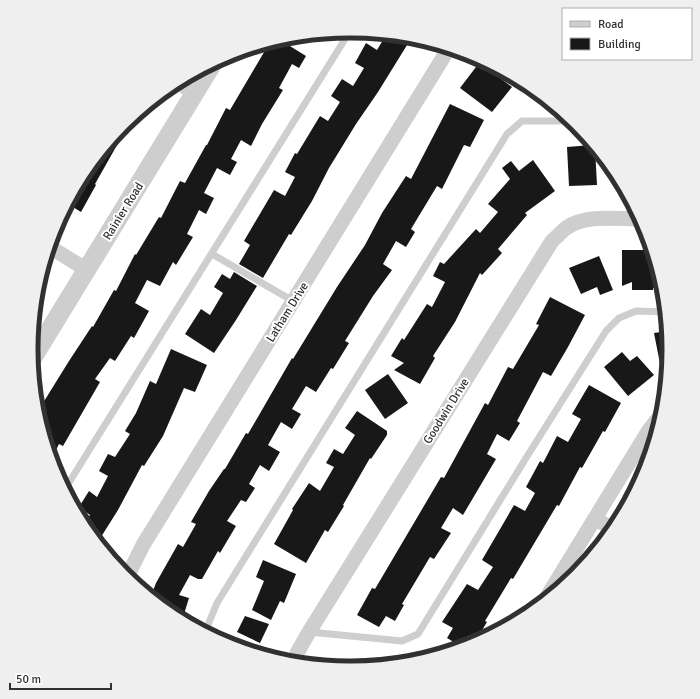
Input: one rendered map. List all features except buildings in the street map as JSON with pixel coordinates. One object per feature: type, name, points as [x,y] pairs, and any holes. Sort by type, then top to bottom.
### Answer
[{"type":"street","name":"Latham Drive","points":[[130,570],[143,545],[446,54]]},
{"type":"street","name":"Rainier Road","points":[[38,345],[87,270],[207,73]]},
{"type":"street","points":[[184,86],[195,93]]},
{"type":"street","name":"Goodwin Drive","points":[[296,656],[308,632],[552,241],[567,228],[582,220],[632,219]]},
{"type":"street","points":[[55,250],[87,270]]},
{"type":"street","points":[[554,584],[652,427]]},
{"type":"street","points":[[595,518],[607,526]]},
{"type":"lane","points":[[69,483],[346,38]]},
{"type":"lane","points":[[207,626],[217,603],[507,134],[522,120],[561,121]]},
{"type":"lane","points":[[212,254],[293,301]]},
{"type":"lane","points":[[308,632],[402,642],[418,634],[526,458],[606,332],[619,318],[636,312],[659,312]]}]
